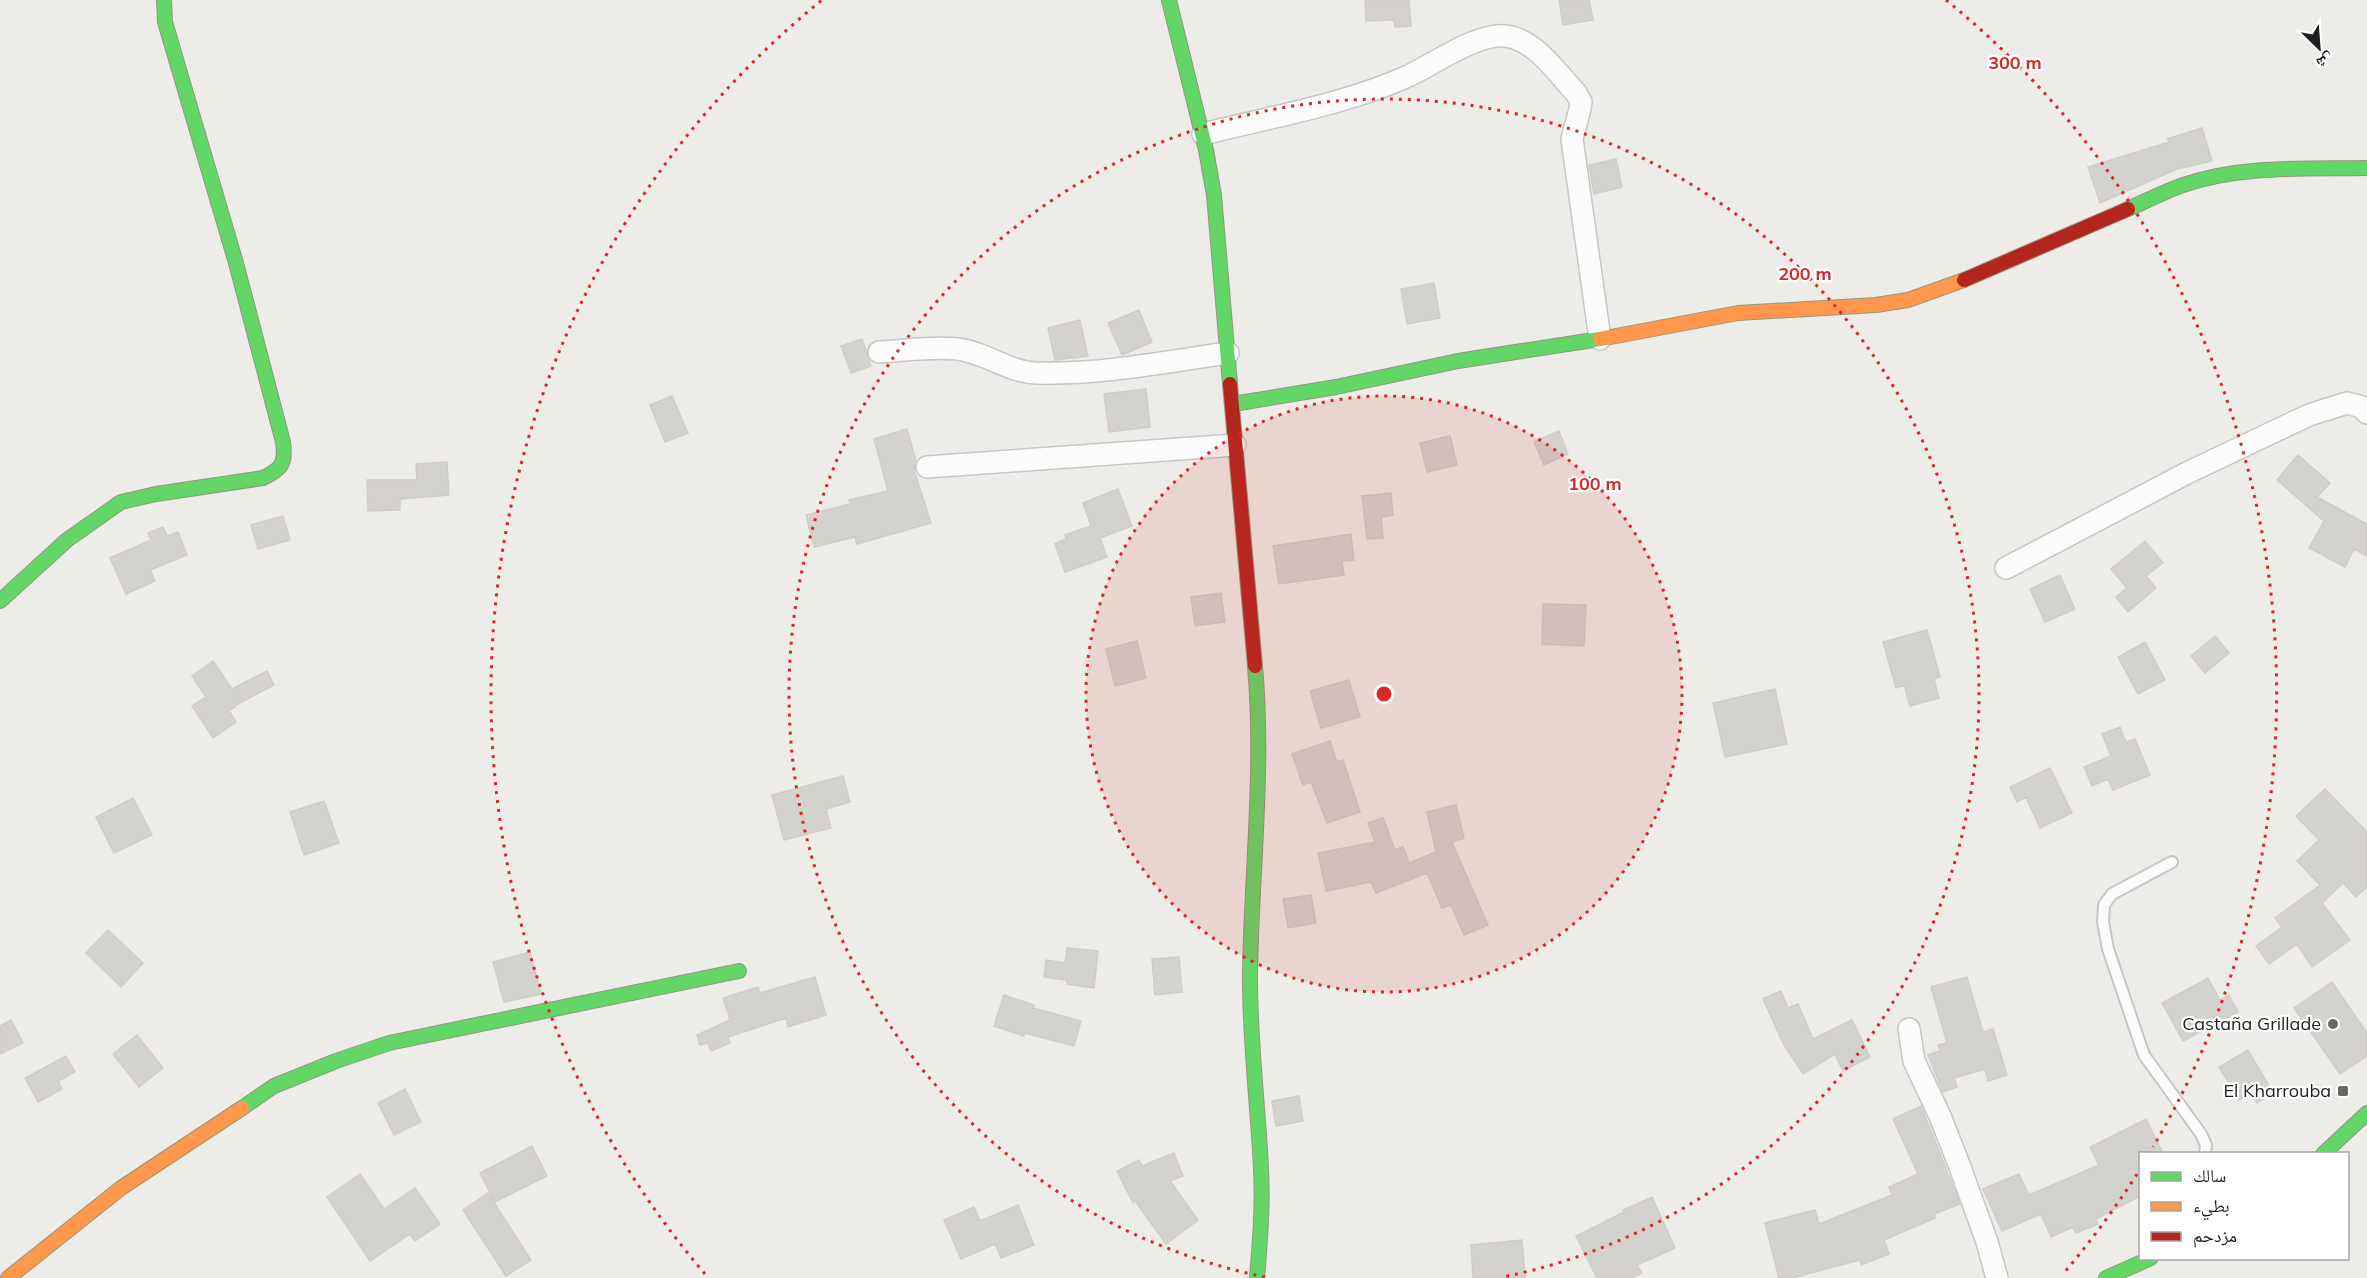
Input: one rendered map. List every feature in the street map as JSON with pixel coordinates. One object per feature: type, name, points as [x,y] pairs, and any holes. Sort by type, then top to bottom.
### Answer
[{"type":"street","points":[[0,601],[67,540],[121,502],[156,494],[262,478],[277,471],[285,457],[236,262],[165,22],[164,0]]},
{"type":"street","points":[[1169,0],[1203,134],[1214,195],[1259,714],[1260,765],[1250,971],[1252,1065],[1261,1169],[1262,1214],[1257,1278]]},
{"type":"street","points":[[1203,134],[1381,87],[1430,67],[1477,40],[1489,36],[1507,36],[1528,45],[1576,93],[1581,102],[1572,139],[1600,339]]},
{"type":"street","points":[[1233,404],[1336,387],[1458,361],[1600,339],[1738,312],[1876,305],[1908,300],[1942,290],[2184,185],[2235,174],[2275,169],[2367,168]]},
{"type":"street","points":[[879,352],[957,349],[1011,368],[1034,373],[1102,370],[1228,353]]},
{"type":"street","points":[[2006,568],[2187,473],[2299,419],[2348,403],[2362,407],[2367,413]]},
{"type":"street","points":[[927,467],[1235,445]]},
{"type":"street","points":[[8,1278],[121,1188],[274,1086],[389,1043],[739,971]]},
{"type":"street","points":[[1909,1029],[1914,1061],[1940,1116],[1960,1167],[1987,1242],[1997,1278]]},
{"type":"street","points":[[2325,1152],[2367,1113]]},
{"type":"street","points":[[2106,1278],[2146,1260]]},
{"type":"lane","points":[[2172,862],[2112,894],[2104,905],[2103,921],[2108,949],[2144,1055],[2201,1134],[2206,1145],[2205,1152]]},
{"type":"building","points":[[1365,0],[1409,0],[1411,26],[1395,27],[1394,20],[1366,21]]},
{"type":"building","points":[[1559,0],[1589,0],[1593,20],[1563,25]]},
{"type":"building","points":[[2202,128],[2212,161],[2177,169],[2100,203],[2088,167],[2169,142],[2167,139]]},
{"type":"building","points":[[1616,159],[1622,187],[1594,194],[1589,165]]},
{"type":"building","points":[[1434,283],[1440,318],[1407,324],[1401,289]]},
{"type":"building","points":[[1139,310],[1152,342],[1122,355],[1108,323]]},
{"type":"building","points":[[1080,320],[1088,356],[1055,360],[1048,328]]},
{"type":"building","points":[[862,339],[871,366],[851,373],[841,346]]},
{"type":"building","points":[[1146,389],[1150,427],[1109,432],[1104,394]]},
{"type":"building","points":[[672,396],[688,433],[665,442],[650,405]]},
{"type":"building","points":[[907,429],[916,461],[914,470],[931,523],[857,544],[855,537],[814,547],[806,515],[850,504],[849,500],[888,491],[874,439]]},
{"type":"building","points":[[1559,431],[1568,454],[1544,465],[1534,442]]},
{"type":"building","points":[[1450,436],[1457,465],[1427,472],[1420,443]]},
{"type":"building","points":[[2298,455],[2330,483],[2317,497],[2367,524],[2367,556],[2354,549],[2345,567],[2309,548],[2324,521],[2277,480]]},
{"type":"building","points":[[447,462],[449,495],[400,499],[400,510],[368,511],[367,480],[417,480],[416,464]]},
{"type":"building","points":[[1118,489],[1132,526],[1100,538],[1107,557],[1065,572],[1055,544],[1066,539],[1065,535],[1091,526],[1083,503]]},
{"type":"building","points":[[1391,493],[1393,515],[1381,517],[1383,538],[1367,539],[1362,496]]},
{"type":"building","points":[[283,516],[290,540],[258,549],[251,525]]},
{"type":"building","points":[[163,527],[167,536],[178,532],[187,555],[150,570],[155,581],[126,594],[110,558],[151,540],[148,533]]},
{"type":"building","points":[[1351,534],[1354,560],[1342,561],[1344,575],[1279,584],[1273,546]]},
{"type":"building","points":[[2145,541],[2163,563],[2146,576],[2156,588],[2128,612],[2116,597],[2127,588],[2111,569]]},
{"type":"building","points":[[2060,575],[2075,609],[2045,622],[2030,589]]},
{"type":"building","points":[[1221,593],[1225,622],[1195,626],[1191,597]]},
{"type":"building","points":[[1543,604],[1586,605],[1584,646],[1542,644]]},
{"type":"building","points":[[1927,630],[1940,677],[1934,679],[1939,698],[1910,706],[1904,685],[1896,688],[1883,642]]},
{"type":"building","points":[[2215,636],[2229,653],[2205,673],[2191,656]]},
{"type":"building","points":[[1137,641],[1146,678],[1115,686],[1106,649]]},
{"type":"building","points":[[2145,642],[2165,680],[2138,694],[2118,657]]},
{"type":"building","points":[[213,661],[232,689],[267,671],[274,685],[234,706],[229,711],[236,722],[213,738],[192,706],[206,697],[192,676]]},
{"type":"building","points":[[1349,680],[1360,717],[1321,728],[1310,691]]},
{"type":"building","points":[[1775,689],[1787,744],[1725,757],[1713,703]]},
{"type":"building","points":[[2120,727],[2126,742],[2135,739],[2150,775],[2113,790],[2108,779],[2092,786],[2084,767],[2111,756],[2102,734]]},
{"type":"building","points":[[1330,741],[1337,762],[1343,760],[1360,812],[1327,823],[1311,782],[1303,785],[1292,754]]},
{"type":"building","points":[[2050,768],[2072,813],[2040,828],[2026,797],[2017,802],[2010,787]]},
{"type":"building","points":[[843,776],[850,802],[826,809],[831,828],[784,840],[772,795]]},
{"type":"building","points":[[2325,789],[2367,832],[2367,887],[2356,897],[2343,883],[2322,903],[2350,940],[2312,967],[2297,944],[2269,964],[2256,946],[2282,927],[2275,918],[2320,885],[2297,861],[2319,840],[2296,816]]},
{"type":"building","points":[[133,798],[152,835],[114,853],[96,817]]},
{"type":"building","points":[[324,801],[339,843],[304,855],[290,812]]},
{"type":"building","points":[[1456,805],[1464,838],[1452,842],[1488,925],[1464,935],[1451,905],[1442,908],[1427,873],[1376,893],[1371,882],[1326,891],[1318,853],[1375,842],[1368,823],[1383,818],[1395,850],[1403,847],[1409,863],[1436,852],[1427,812]]},
{"type":"building","points":[[1311,895],[1316,923],[1288,928],[1283,899]]},
{"type":"building","points":[[108,930],[143,963],[121,987],[86,953]]},
{"type":"building","points":[[1067,948],[1098,951],[1094,988],[1067,984],[1067,980],[1044,977],[1046,960],[1065,963]]},
{"type":"building","points":[[530,952],[541,994],[504,1002],[493,962]]},
{"type":"building","points":[[1179,957],[1182,992],[1155,995],[1152,959]]},
{"type":"building","points":[[815,977],[826,1015],[788,1027],[786,1018],[728,1037],[730,1043],[711,1051],[708,1043],[700,1045],[697,1035],[730,1020],[723,998],[758,987],[760,993]]},
{"type":"building","points":[[1967,977],[1983,1032],[1993,1029],[2007,1075],[1988,1081],[1985,1069],[1954,1078],[1957,1087],[1943,1092],[1928,1055],[1940,1051],[1938,1045],[1947,1043],[1931,987]]},
{"type":"building","points":[[2208,978],[2220,1000],[2229,995],[2238,1012],[2183,1041],[2162,1003]]},
{"type":"building","points":[[2332,982],[2367,1033],[2367,1056],[2340,1074],[2294,1008]]},
{"type":"building","points":[[1781,991],[1788,1008],[1798,1004],[1813,1039],[1852,1020],[1870,1057],[1843,1071],[1835,1054],[1803,1074],[1784,1045],[1763,999]]},
{"type":"building","points":[[1004,995],[1034,1005],[1033,1008],[1081,1021],[1074,1046],[1025,1033],[1024,1036],[994,1026]]},
{"type":"building","points":[[11,1020],[23,1043],[0,1054],[0,1026]]},
{"type":"building","points":[[137,1035],[163,1068],[139,1087],[113,1054]]},
{"type":"building","points":[[2248,1050],[2273,1093],[2257,1103],[2251,1093],[2239,1100],[2219,1067]]},
{"type":"building","points":[[66,1056],[75,1072],[58,1081],[62,1089],[38,1102],[25,1078]]},
{"type":"building","points":[[405,1089],[421,1122],[394,1135],[378,1103]]},
{"type":"building","points":[[1299,1096],[1303,1121],[1276,1126],[1272,1101]]},
{"type":"building","points":[[1921,1106],[1960,1204],[1934,1214],[1935,1218],[1884,1240],[1889,1254],[1861,1265],[1860,1260],[1792,1278],[1779,1278],[1765,1223],[1815,1210],[1819,1224],[1892,1195],[1889,1187],[1918,1174],[1893,1119]]},
{"type":"building","points":[[2146,1119],[2162,1152],[2139,1152],[2139,1197],[2096,1219],[2098,1224],[2076,1233],[2073,1227],[2051,1237],[2041,1214],[2002,1231],[1983,1189],[2019,1174],[2029,1195],[2099,1165],[2090,1147]]},
{"type":"building","points":[[532,1146],[547,1176],[495,1202],[480,1173]]},
{"type":"building","points":[[1174,1153],[1183,1176],[1170,1181],[1198,1220],[1166,1244],[1135,1201],[1133,1203],[1117,1171],[1139,1160],[1142,1166]]},
{"type":"building","points":[[360,1174],[384,1209],[415,1188],[440,1224],[415,1241],[410,1234],[370,1261],[327,1197]]},
{"type":"building","points":[[488,1193],[531,1260],[506,1276],[463,1210]]},
{"type":"building","points":[[1652,1197],[1675,1248],[1637,1265],[1642,1273],[1632,1278],[1597,1278],[1576,1236]]},
{"type":"building","points":[[1018,1205],[1034,1245],[1001,1258],[995,1244],[961,1259],[944,1220],[974,1207],[980,1221]]},
{"type":"building","points":[[1522,1240],[1525,1278],[1473,1278],[1471,1245]]},
{"type":"traffic: fast","points":[[0,601],[67,540],[121,502],[156,494],[263,478],[275,472],[283,460],[283,442],[236,263],[165,22],[164,0]]},
{"type":"traffic: fast","points":[[1169,0],[1206,150],[1214,195],[1230,384]]},
{"type":"traffic: fast","points":[[2128,209],[2183,185],[2228,174],[2274,169],[2367,168]]},
{"type":"traffic: fast","points":[[1233,404],[1336,387],[1458,361],[1600,339]]},
{"type":"traffic: fast","points":[[1255,666],[1258,780],[1250,995],[1262,1183],[1257,1278]]},
{"type":"traffic: fast","points":[[242,1108],[274,1086],[389,1043],[739,971]]},
{"type":"traffic: fast","points":[[2325,1152],[2367,1113]]},
{"type":"traffic: fast","points":[[2106,1278],[2146,1260]]},
{"type":"traffic: slow","points":[[1600,339],[1738,313],[1876,305],[1908,300],[1964,280]]},
{"type":"traffic: slow","points":[[8,1278],[121,1188],[242,1108]]},
{"type":"traffic: jam","points":[[1964,280],[2128,209]]},
{"type":"traffic: jam","points":[[1230,384],[1255,666]]},
{"type":"place","name":"Castaña Grillade","points":[[2333,1024]]},
{"type":"place","name":"El Kharrouba","points":[[2343,1091]]}]
